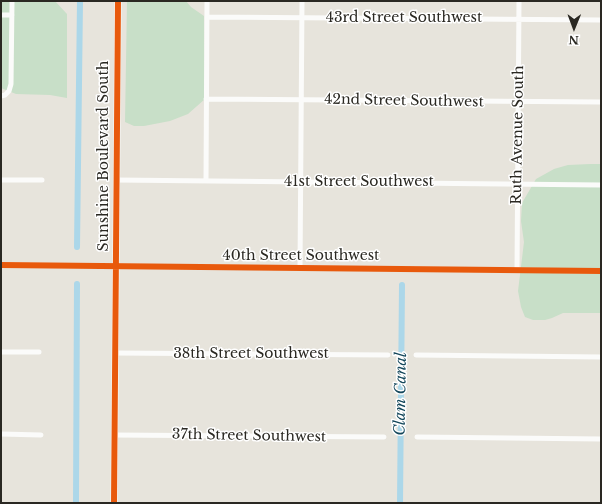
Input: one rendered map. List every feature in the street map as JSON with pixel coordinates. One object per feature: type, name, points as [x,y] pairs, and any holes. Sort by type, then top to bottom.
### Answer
[{"type":"street","points":[[3,96],[9,91],[11,84],[12,1]]},
{"type":"street","name":"Sunshine Boulevard South","points":[[114,503],[118,1]]},
{"type":"street","points":[[206,181],[208,1]]},
{"type":"street","points":[[300,268],[302,1]]},
{"type":"street","name":"Ruth Avenue South","points":[[517,270],[519,1]]},
{"type":"street","points":[[1,15],[12,15]]},
{"type":"street","name":"43rd Street Southwest","points":[[207,17],[601,20]]},
{"type":"street","name":"42nd Street Southwest","points":[[206,99],[601,102]]},
{"type":"street","points":[[1,180],[42,180]]},
{"type":"street","name":"41st Street Southwest","points":[[116,180],[601,184]]},
{"type":"street","name":"40th Street Southwest","points":[[1,265],[601,270]]},
{"type":"street","points":[[1,352],[39,352]]},
{"type":"street","name":"38th Street Southwest","points":[[115,353],[388,355]]},
{"type":"street","points":[[416,355],[601,357]]},
{"type":"street","points":[[1,434],[41,434]]},
{"type":"street","name":"37th Street Southwest","points":[[114,435],[384,437]]},
{"type":"street","points":[[417,437],[601,439]]},
{"type":"green space","points":[[1,1],[55,1],[67,14],[67,98],[50,95],[16,94],[1,88]]},
{"type":"green space","points":[[127,1],[186,1],[191,7],[204,16],[205,99],[188,114],[170,121],[144,126],[134,126],[125,122]]},
{"type":"green space","points":[[601,164],[601,313],[563,313],[545,320],[533,320],[525,317],[521,307],[518,291],[524,242],[521,221],[522,203],[536,179],[554,169],[568,165]]},
{"type":"waterway","points":[[77,247],[80,1]]},
{"type":"waterway","points":[[76,503],[77,284]]},
{"type":"waterway","name":"Clam Canal","points":[[400,503],[402,285]]},
{"type":"cycle path","points":[[114,503],[118,1]]},
{"type":"cycle path","points":[[1,265],[601,271]]}]
